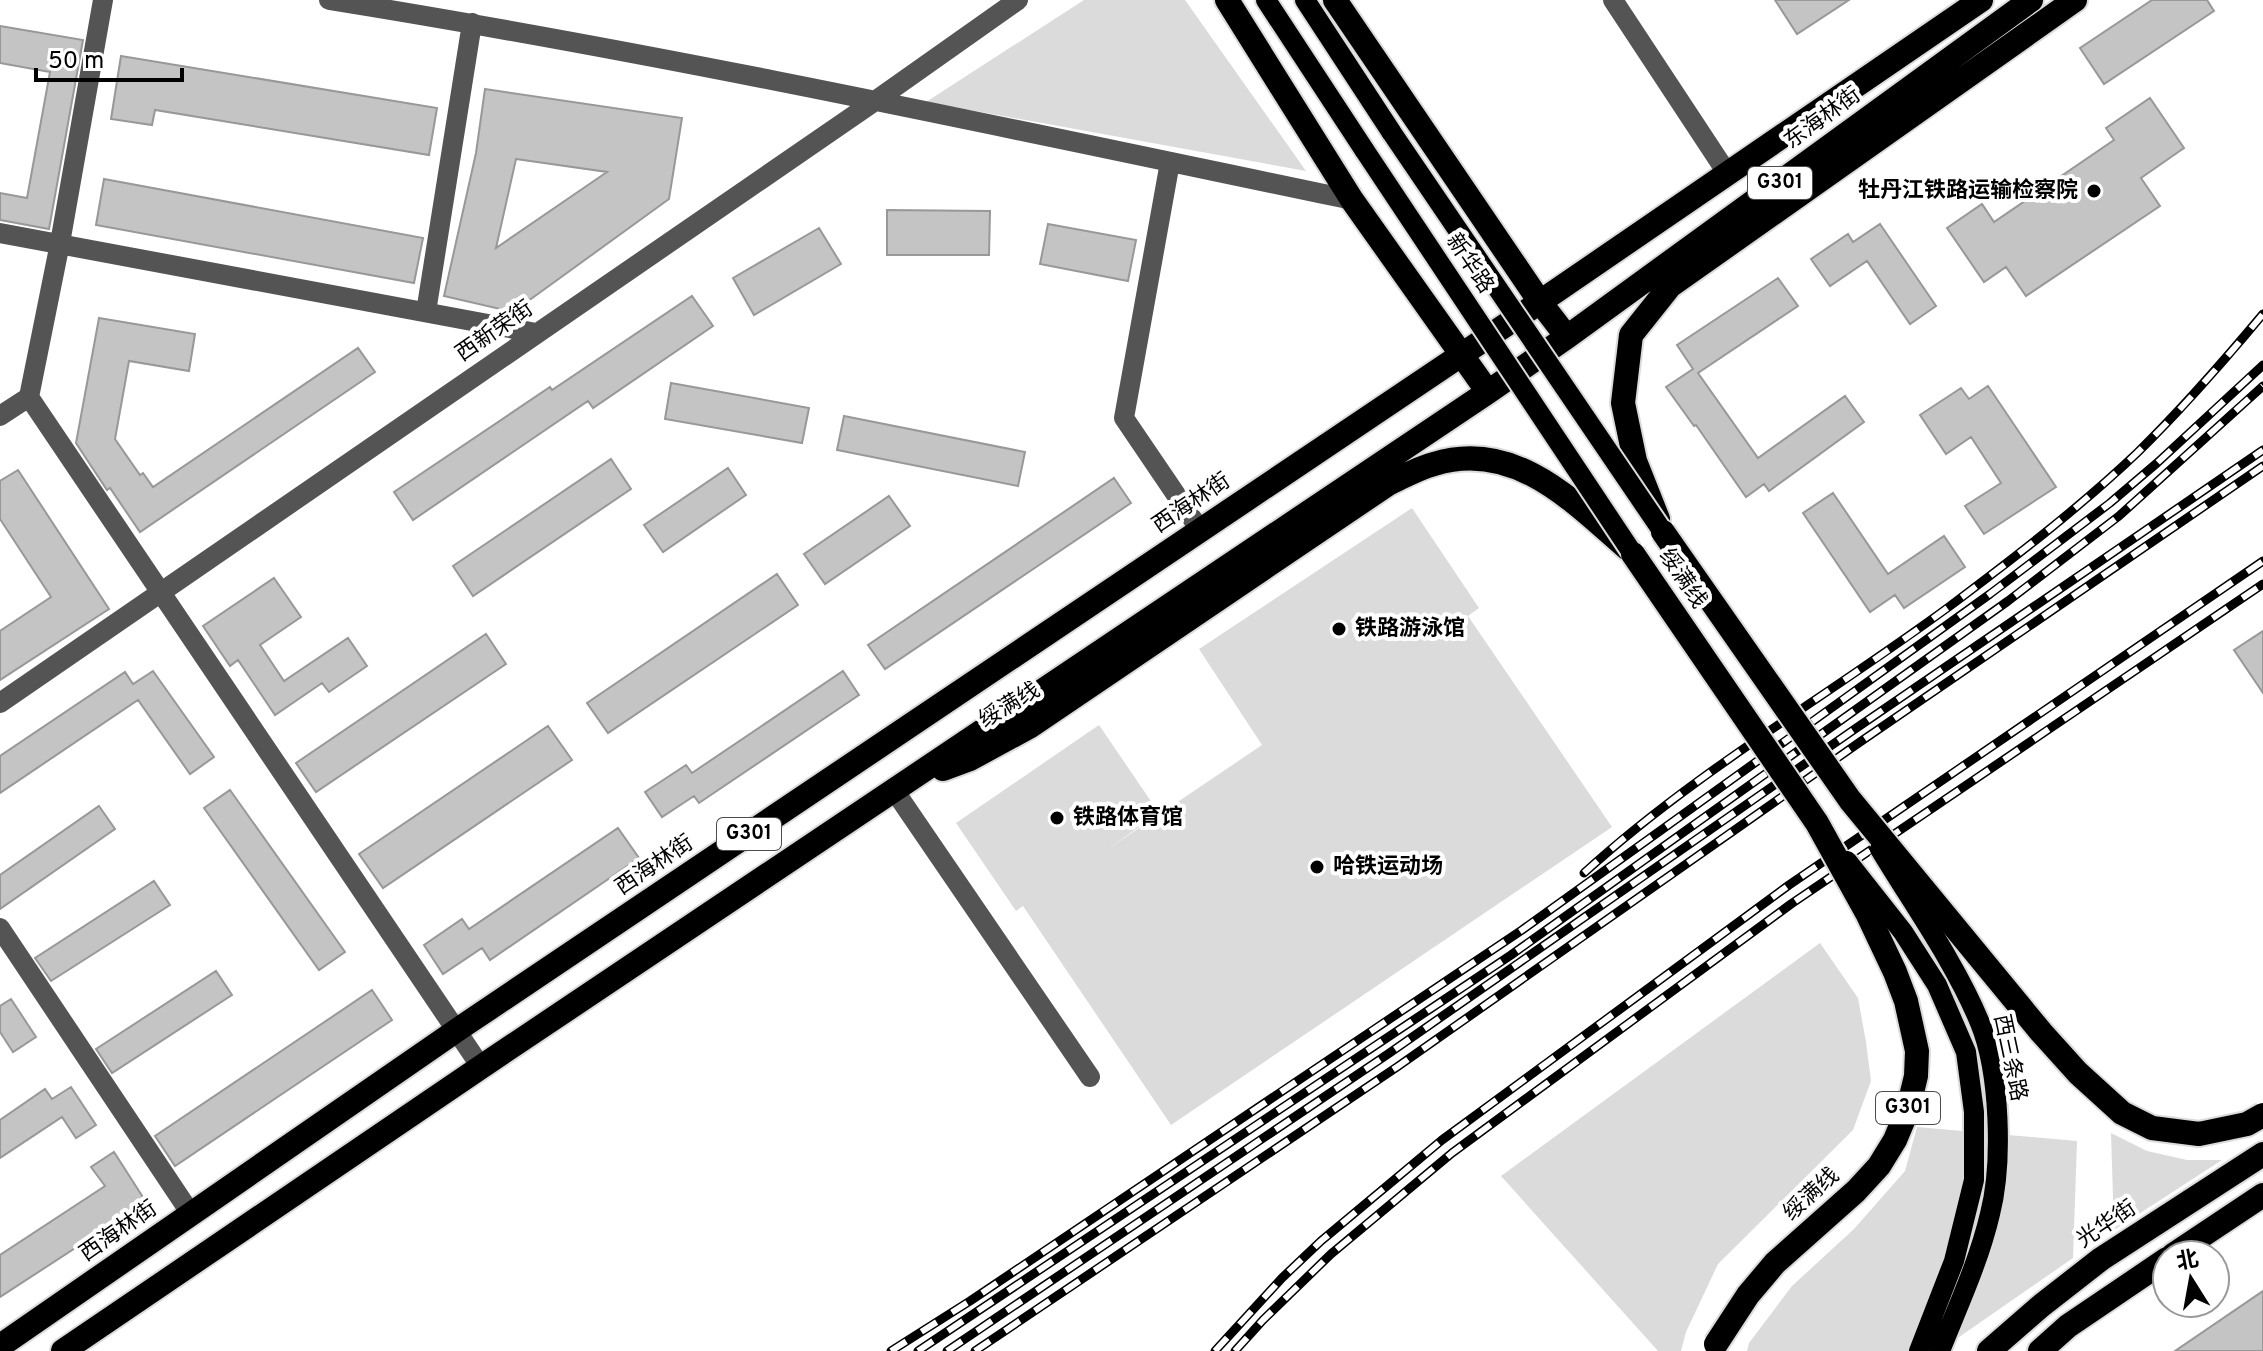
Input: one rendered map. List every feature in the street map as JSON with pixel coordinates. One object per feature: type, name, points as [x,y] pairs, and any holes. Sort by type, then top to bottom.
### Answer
[{"type":"highway","points":[[1227,0],[1352,200],[1488,392]]},
{"type":"highway","points":[[1335,0],[1567,337]]},
{"type":"highway","name":"东海林街","points":[[1501,328],[1981,0]]},
{"type":"highway","name":"东海林街","points":[[1488,392],[2031,0]]},
{"type":"highway","name":"绥满线","points":[[2075,0],[1670,286],[1631,335],[1623,403],[1635,461],[1663,532],[1850,800],[2041,1032],[2078,1073],[2122,1113],[2152,1128],[2199,1134],[2247,1124],[2263,1115]]},
{"type":"highway","name":"西海林街","points":[[0,1346],[457,1030],[1501,328]]},
{"type":"highway","name":"G301","points":[[63,1351],[1488,392]]},
{"type":"highway","name":"绥满线","points":[[898,787],[970,759],[1029,727],[1388,484],[1435,463],[1473,457],[1513,464],[1547,482],[1633,554],[1817,823],[1868,915],[1895,972],[1906,1001],[1917,1051],[1916,1076],[1908,1109],[1895,1140],[1879,1166],[1856,1191],[1775,1263],[1748,1295],[1716,1348]]},
{"type":"highway","name":"光华街","points":[[1989,1351],[2101,1259],[2263,1154]]},
{"type":"highway","points":[[2197,1239],[2263,1195]]},
{"type":"highway","points":[[2040,1351],[2068,1326],[2151,1270]]},
{"type":"main road","name":"新华路","points":[[1266,0],[1633,554]]},
{"type":"main road","name":"新华路","points":[[1305,0],[1663,532]]},
{"type":"main road","name":"西三条路","points":[[1850,800],[1963,986],[1981,1026],[1991,1067],[1999,1133],[1997,1176],[1990,1215],[1940,1351]]},
{"type":"main road","name":"西三条路","points":[[1817,823],[1903,932],[1937,985],[1966,1052],[1974,1112],[1974,1180],[1954,1261],[1919,1351]]},
{"type":"street","points":[[0,416],[29,397],[103,0]]},
{"type":"street","points":[[329,0],[472,23],[875,101],[1352,200]]},
{"type":"street","name":"西新荣街","points":[[0,703],[1018,0]]},
{"type":"street","points":[[1613,0],[1727,173]]},
{"type":"street","points":[[426,312],[472,23]]},
{"type":"street","points":[[1170,162],[1124,418],[1200,530]]},
{"type":"street","points":[[0,233],[536,333]]},
{"type":"street","points":[[29,397],[481,1067]]},
{"type":"street","points":[[898,787],[1090,1077]]},
{"type":"street","points":[[0,928],[191,1214]]},
{"type":"shaded area","points":[[1084,0],[1185,0],[1306,171],[926,102]]},
{"type":"shaded area","name":"哈铁运动场","points":[[1412,508],[1479,608],[1468,616],[1612,827],[1171,1125],[1023,906],[1016,911],[956,823],[1099,725],[1159,813],[1105,851],[1262,745],[1199,649]]},
{"type":"shaded area","points":[[1820,943],[1858,998],[1866,1042],[1871,1081],[1853,1130],[1718,1264],[1686,1332],[1681,1351],[1658,1351],[1501,1176]]},
{"type":"shaded area","points":[[1917,1127],[2077,1141],[2073,1258],[1939,1351],[1747,1351],[1749,1343],[1792,1286],[1854,1229],[1905,1171]]},
{"type":"shaded area","points":[[2111,1133],[2147,1151],[2187,1160],[2222,1160],[2114,1230]]},
{"type":"building","points":[[1775,0],[1849,0],[1797,34]]},
{"type":"building","points":[[2152,0],[2207,0],[2214,11],[2104,84],[2080,48]]},
{"type":"building","points":[[0,26],[83,40],[49,229],[0,220],[0,193],[27,198],[50,72],[0,63]]},
{"type":"building","points":[[121,56],[437,108],[429,155],[155,110],[152,125],[111,119]]},
{"type":"building","points":[[485,89],[682,118],[669,199],[513,312],[444,296],[476,153]],"holes":[[[516,159],[607,172],[496,248]]]},
{"type":"building","name":"牡丹江铁路运输检察院","points":[[2150,98],[2184,148],[2141,178],[2160,206],[2026,296],[2006,267],[1984,282],[1947,228],[1982,204],[1994,222],[2114,140],[2106,128]]},
{"type":"building","points":[[104,179],[423,238],[414,283],[96,225]]},
{"type":"building","points":[[887,210],[990,211],[989,255],[887,255]]},
{"type":"building","points":[[1048,224],[1136,240],[1128,281],[1040,264]]},
{"type":"building","points":[[1880,224],[1936,306],[1910,324],[1867,261],[1830,286],[1811,259],[1848,234],[1853,242]]},
{"type":"building","points":[[819,228],[841,264],[754,315],[733,278]]},
{"type":"building","points":[[1778,278],[1798,306],[1698,373],[1758,458],[1845,396],[1864,422],[1769,491],[1764,484],[1746,497],[1666,387],[1693,369],[1677,345]]},
{"type":"building","points":[[692,296],[713,326],[593,408],[588,401],[413,520],[394,492]]},
{"type":"building","points":[[99,318],[195,334],[189,371],[129,361],[115,439],[140,475],[143,473],[153,487],[358,348],[375,372],[140,532],[76,443]]},
{"type":"building","points":[[671,383],[809,408],[802,443],[665,419]]},
{"type":"building","points":[[1988,386],[2056,487],[1984,534],[1965,506],[2001,483],[1971,437],[1946,454],[1920,415],[1961,388],[1969,399]]},
{"type":"building","points":[[844,416],[1025,452],[1018,486],[837,450]]},
{"type":"building","points":[[611,459],[631,489],[473,596],[453,566]]},
{"type":"building","points":[[728,468],[746,495],[663,552],[644,525]]},
{"type":"building","points":[[18,470],[109,609],[0,680],[0,631],[51,597],[0,519],[0,481]]},
{"type":"building","points":[[1114,478],[1131,503],[885,669],[868,645]]},
{"type":"building","points":[[1833,493],[1888,574],[1944,536],[1965,567],[1904,608],[1895,595],[1870,612],[1803,513]]},
{"type":"building","points":[[889,496],[910,526],[825,584],[804,554]]},
{"type":"building","points":[[777,574],[798,605],[608,733],[587,703]]},
{"type":"building","points":[[274,578],[301,617],[260,645],[284,681],[348,638],[367,666],[329,692],[322,683],[275,715],[238,660],[230,666],[203,626]]},
{"type":"building","points":[[2263,631],[2263,693],[2234,650]]},
{"type":"building","points":[[486,634],[506,664],[316,792],[296,763]]},
{"type":"building","points":[[153,671],[214,757],[190,774],[138,700],[0,793],[0,756],[125,672],[133,684]]},
{"type":"building","points":[[843,671],[859,695],[699,803],[694,796],[662,817],[645,792],[686,765],[692,773]]},
{"type":"building","points":[[548,726],[572,760],[383,888],[359,854]]},
{"type":"building","points":[[230,790],[345,952],[319,970],[204,808]]},
{"type":"building","points":[[99,806],[115,829],[0,909],[0,875]]},
{"type":"building","points":[[618,828],[639,858],[490,960],[482,948],[443,974],[424,945],[462,919],[469,929]]},
{"type":"building","points":[[154,881],[170,905],[51,981],[35,958]]},
{"type":"building","points":[[216,971],[232,995],[112,1073],[96,1049]]},
{"type":"building","points":[[372,990],[392,1020],[175,1166],[155,1136]]},
{"type":"building","points":[[11,999],[36,1037],[13,1052],[0,1032],[0,1006]]},
{"type":"building","points":[[71,1087],[96,1125],[76,1138],[62,1117],[0,1158],[0,1120],[45,1089],[52,1099]]},
{"type":"building","points":[[114,1152],[146,1202],[0,1297],[0,1255],[105,1186],[91,1167]]},
{"type":"building","points":[[2263,1291],[2263,1351],[2175,1351],[2222,1319],[2231,1319],[2231,1313]]},
{"type":"railway","points":[[1584,873],[1671,801],[1950,606],[2069,513],[2154,436],[2263,314]]},
{"type":"railway","points":[[891,1351],[1522,930],[1990,594],[2110,503],[2263,365]]},
{"type":"railway","points":[[918,1351],[1511,955],[2008,601],[2119,516],[2263,386]]},
{"type":"railway","points":[[947,1351],[1388,1054],[2263,450]]},
{"type":"railway","points":[[975,1351],[1397,1067],[1860,742],[2263,466]]},
{"type":"railway","points":[[1215,1351],[1282,1278],[1321,1241],[1442,1140],[1789,885],[2263,561]]},
{"type":"railway","points":[[1235,1351],[1331,1254],[1452,1153],[1791,904],[2263,584]]},
{"type":"place","name":"牡丹江铁路运输检察院","points":[[2094,191]]},
{"type":"place","name":"铁路游泳馆","points":[[1339,629]]},
{"type":"place","name":"铁路体育馆","points":[[1057,818]]},
{"type":"place","name":"哈铁运动场","points":[[1317,867]]}]
